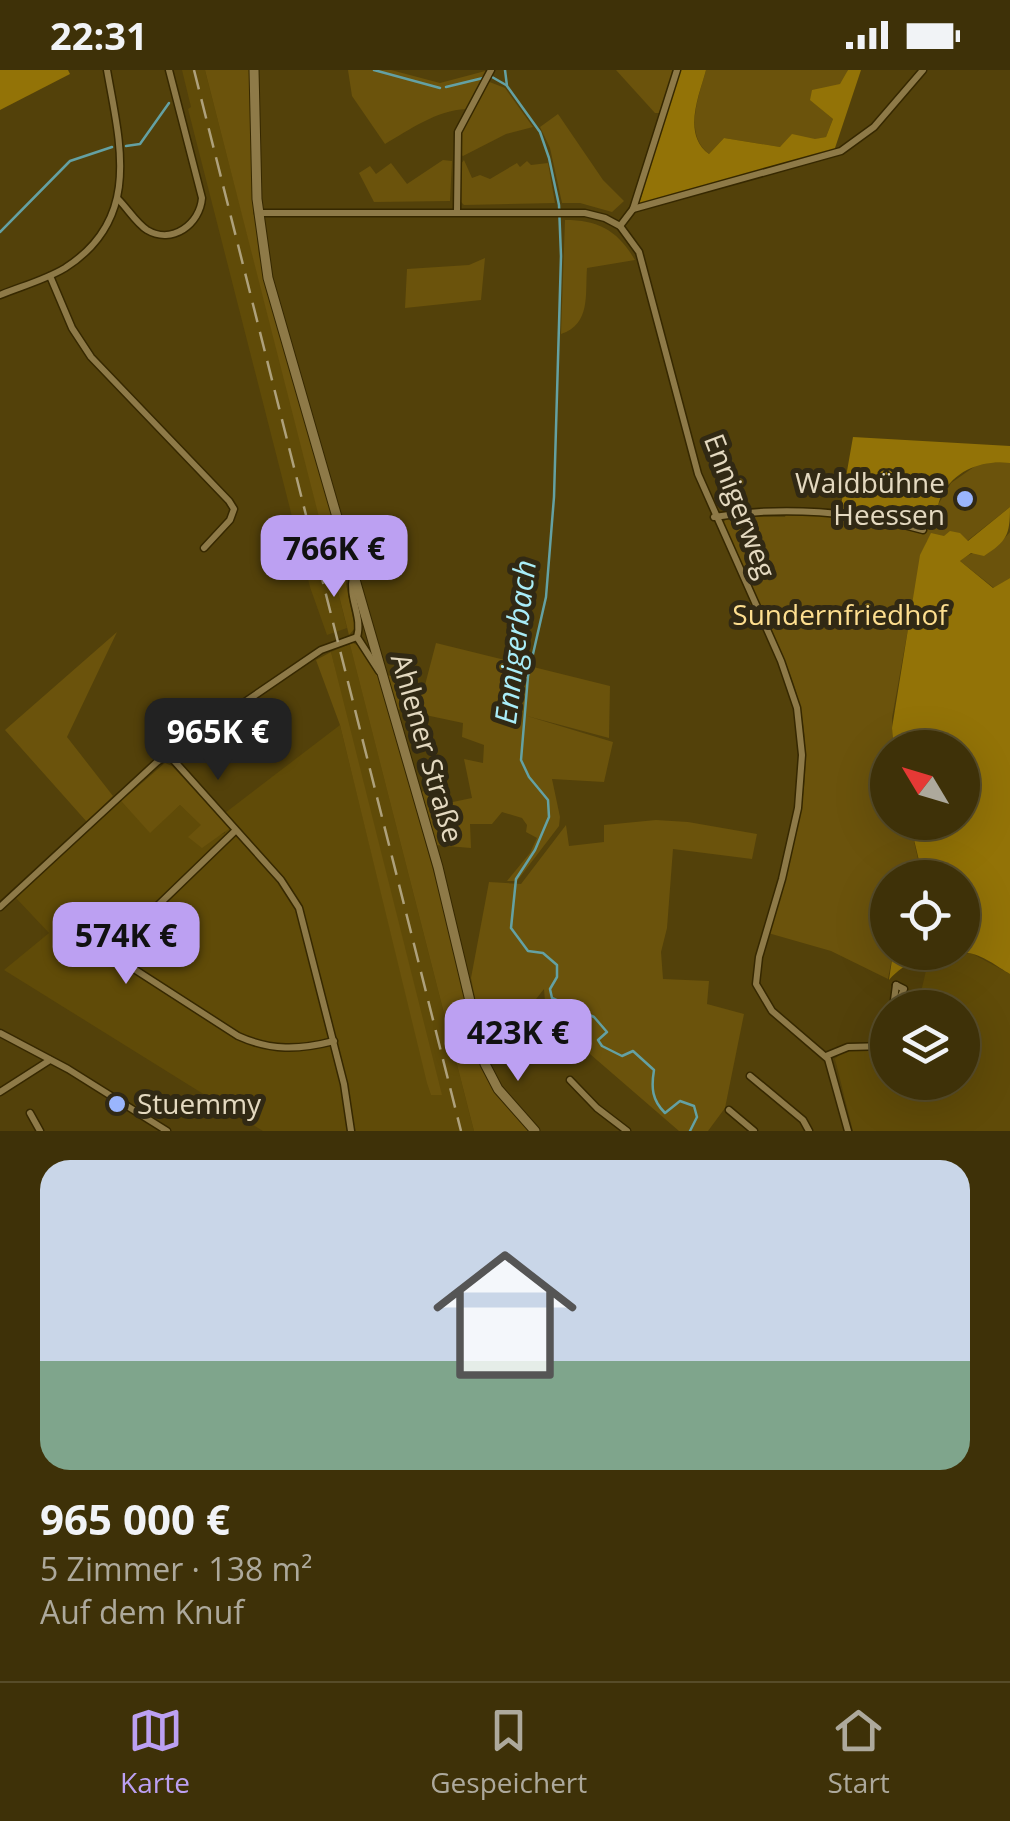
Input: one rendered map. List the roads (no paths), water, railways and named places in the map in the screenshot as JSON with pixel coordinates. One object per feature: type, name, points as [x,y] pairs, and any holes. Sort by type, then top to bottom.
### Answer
[{"type":"main road","name":"Ahlener Straße","points":[[254,70],[258,212],[262,253],[272,293],[384,676],[461,957],[485,1064],[507,1101],[535,1131]]},
{"type":"street","points":[[0,295],[50,276],[90,246],[118,200],[123,174],[107,70]]},
{"type":"street","points":[[118,200],[142,226],[164,236],[184,230],[201,207],[202,198],[169,70]]},
{"type":"street","points":[[457,212],[458,132],[492,70]]},
{"type":"street","points":[[258,212],[585,213],[620,226],[633,209],[677,70]]},
{"type":"street","points":[[633,209],[840,151],[874,126],[923,70]]},
{"type":"street","name":"Ennigerweg","points":[[620,226],[634,241],[647,275],[698,474],[781,661],[797,708],[801,736],[798,808],[759,957],[756,984],[772,1011],[826,1056]]},
{"type":"street","points":[[50,276],[72,328],[103,372],[230,500],[234,509],[230,520],[204,548]]},
{"type":"street","points":[[714,517],[768,513],[848,515],[923,530]]},
{"type":"street","points":[[354,573],[351,592],[360,628],[357,637]]},
{"type":"street","points":[[357,637],[384,676]]},
{"type":"street","points":[[0,907],[168,754],[321,650],[357,637]]},
{"type":"street","points":[[168,754],[280,880],[298,908],[334,1041],[351,1131]]},
{"type":"street","points":[[234,832],[119,942],[117,958],[238,1036],[259,1045],[291,1049],[334,1041]]},
{"type":"street","points":[[0,1033],[167,1131]]},
{"type":"street","points":[[848,1131],[826,1056],[844,1047],[870,1046]]},
{"type":"street","points":[[0,1092],[50,1060]]},
{"type":"street","points":[[750,1076],[803,1120],[809,1131]]},
{"type":"street","points":[[570,1080],[627,1131]]},
{"type":"street","points":[[728,1110],[754,1131]]},
{"type":"street","points":[[30,1113],[40,1131]]},
{"type":"waterway","points":[[374,70],[440,88]]},
{"type":"waterway","name":"Ennigerbach","points":[[505,70],[507,86],[540,132],[549,158],[559,205],[561,256],[554,497],[546,597],[528,676],[521,760],[548,800],[549,817],[535,850],[516,879],[511,928],[528,951],[543,953],[557,965],[557,977],[550,989],[552,998],[594,1017],[607,1032],[598,1040],[602,1046],[622,1056],[633,1051],[654,1070],[654,1093],[665,1113],[680,1101],[694,1106],[697,1117],[690,1131]]},
{"type":"waterway","points":[[492,77],[506,85]]},
{"type":"waterway","points":[[446,87],[483,78]]},
{"type":"waterway","points":[[126,146],[140,144],[169,103]]},
{"type":"waterway","points":[[0,232],[70,161],[112,147]]},
{"type":"railway","points":[[194,70],[461,1131]]},
{"type":"place","name":"Waldbühne Heessen","points":[[965,499]]},
{"type":"place","name":"Stuemmy","points":[[117,1104]]},
{"type":"park label","name":"Sundernfriedhof","points":[[840,615]]}]
